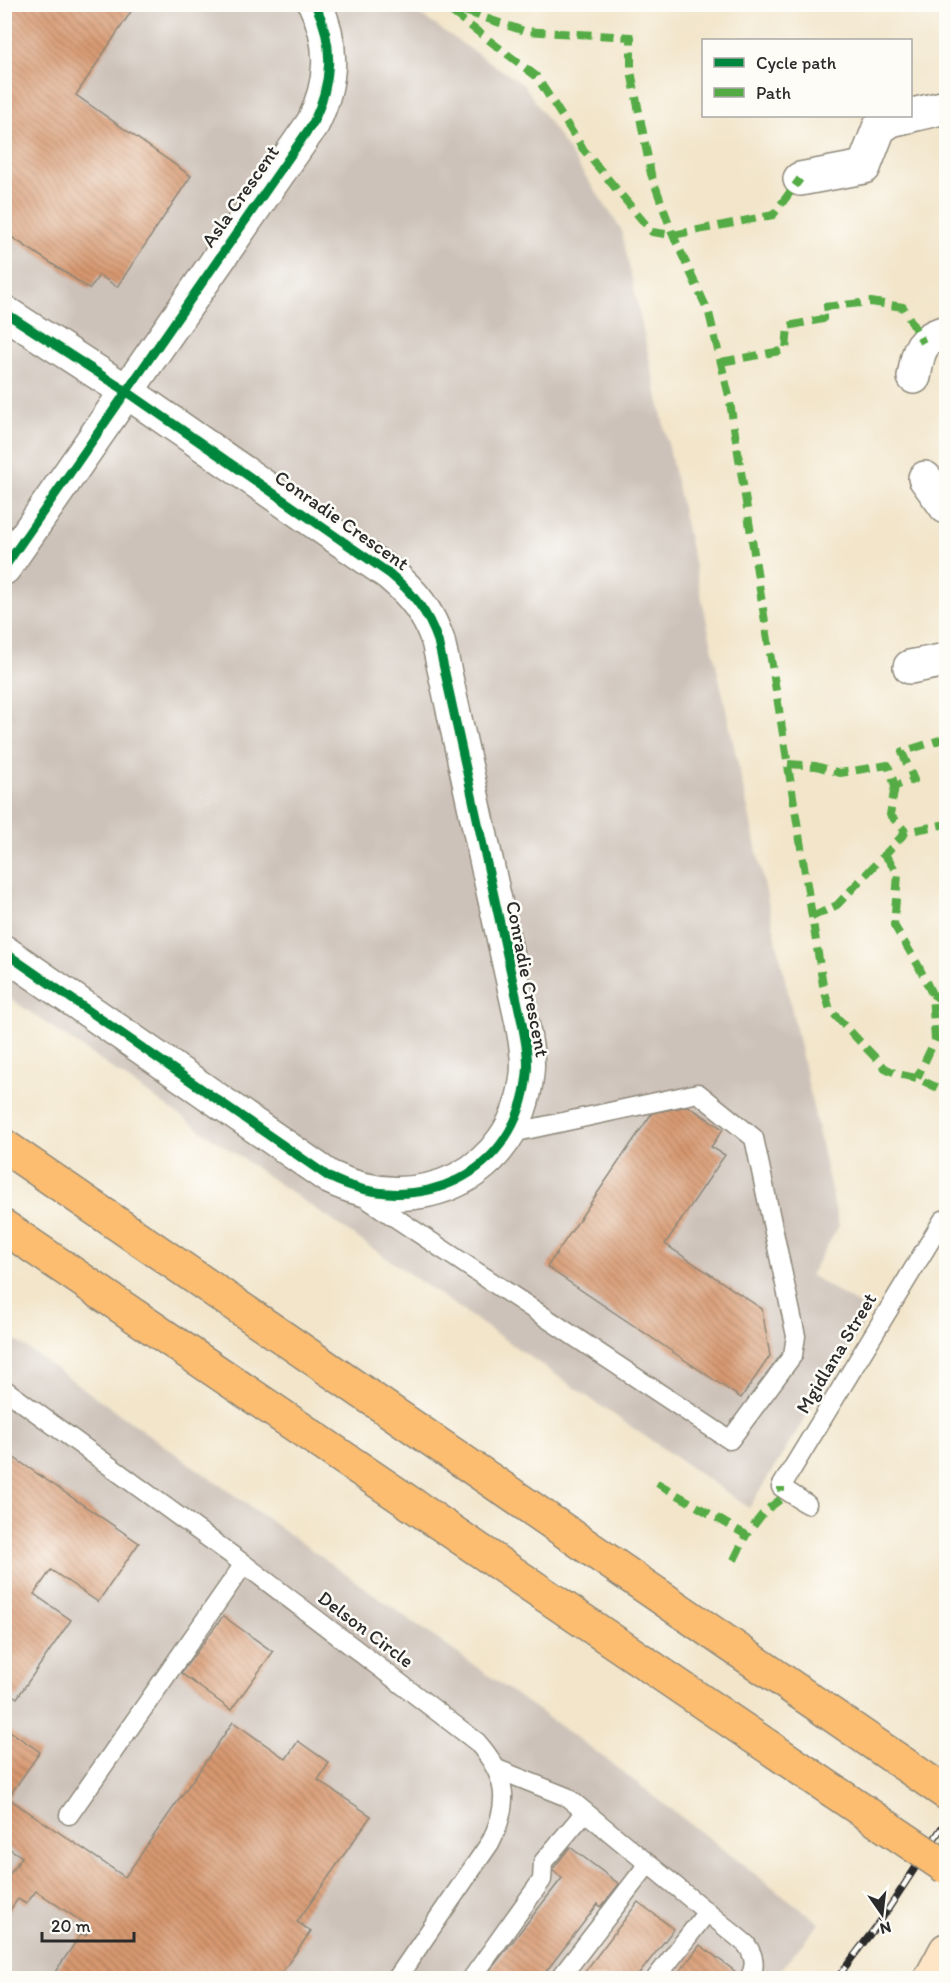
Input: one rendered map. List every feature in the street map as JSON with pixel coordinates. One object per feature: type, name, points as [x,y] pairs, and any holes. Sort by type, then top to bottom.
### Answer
[{"type":"highway","points":[[4,1146],[946,1793]]},
{"type":"highway","points":[[4,1227],[946,1867]]},
{"type":"main road","points":[[931,1978],[946,1950]]},
{"type":"street","name":"Asla Crescent","points":[[126,392],[313,123],[328,81],[330,59],[327,36],[315,4]]},
{"type":"street","points":[[912,115],[946,107]]},
{"type":"street","points":[[800,179],[864,168],[879,128],[891,120],[904,117]]},
{"type":"street","name":"Conradie Crescent","points":[[4,312],[126,392],[390,574],[410,592],[427,614],[438,641],[526,1047],[527,1072],[524,1097],[507,1134],[476,1168],[438,1188],[394,1195],[350,1187],[315,1167],[4,952]]},
{"type":"street","points":[[914,378],[923,343],[946,332]]},
{"type":"street","points":[[4,568],[126,392]]},
{"type":"street","points":[[926,478],[946,507]]},
{"type":"street","points":[[910,667],[946,660]]},
{"type":"lane","points":[[350,1187],[730,1440],[793,1355],[796,1336],[754,1137],[698,1093],[507,1134]]},
{"type":"lane","name":"Mgidlana Street","points":[[807,1504],[781,1487],[946,1219]]},
{"type":"lane","name":"Delson Circle","points":[[4,1389],[244,1563],[477,1742],[497,1769],[504,1801],[500,1824],[490,1843],[396,1978]]},
{"type":"lane","points":[[69,1815],[244,1563]]},
{"type":"lane","points":[[497,1769],[567,1797],[746,1944],[752,1953],[754,1964],[749,1978]]},
{"type":"lane","points":[[472,1978],[542,1880],[543,1862],[585,1812]]},
{"type":"lane","points":[[560,1978],[648,1864]]},
{"type":"lane","points":[[656,1978],[707,1912]]},
{"type":"shaded area","points":[[5,5],[405,5],[524,85],[621,229],[839,1226],[810,1275],[859,1305],[862,1327],[749,1508],[5,995]]},
{"type":"shaded area","points":[[4,1332],[598,1753],[819,1923],[774,1978],[5,1978]]},
{"type":"building","points":[[4,4],[136,4],[76,95],[191,176],[117,287],[99,275],[90,289],[4,232]]},
{"type":"building","points":[[688,1106],[723,1129],[711,1147],[725,1155],[665,1244],[762,1309],[770,1356],[741,1398],[547,1267],[652,1113]]},
{"type":"building","points":[[4,1451],[139,1543],[98,1602],[51,1570],[34,1594],[71,1620],[17,1698],[4,1689]]},
{"type":"building","points":[[223,1616],[273,1652],[231,1710],[181,1673]]},
{"type":"building","points":[[233,1722],[286,1759],[298,1741],[329,1763],[318,1780],[371,1816],[297,1922],[311,1931],[278,1978],[51,1978],[82,1933],[85,1936],[91,1928],[36,1891],[26,1904],[18,1899],[4,1918],[4,1882],[22,1857],[4,1845],[4,1727],[40,1752],[8,1798],[125,1877]]},
{"type":"building","points":[[570,1847],[619,1884],[601,1907],[598,1904],[541,1978],[484,1978],[562,1878],[552,1870]]},
{"type":"building","points":[[638,1902],[674,1929],[636,1978],[580,1978]]},
{"type":"building","points":[[700,1945],[736,1972],[731,1978],[675,1978]]},
{"type":"railway","points":[[837,1978],[881,1920],[946,1821]]},
{"type":"marked path","points":[[443,4],[524,31],[631,37],[631,71],[651,174],[673,235],[709,313],[729,396],[823,985],[830,1010],[885,1068],[897,1074],[917,1078],[946,1092]]},
{"type":"marked path","points":[[452,12],[536,76],[583,149],[652,232],[673,235],[773,215],[800,179]]},
{"type":"marked path","points":[[721,362],[786,350],[788,326],[823,319],[823,307],[871,302],[903,307],[923,343]]},
{"type":"marked path","points":[[788,764],[816,766],[840,773],[888,765],[895,786],[914,780],[902,752],[946,738]]},
{"type":"marked path","points":[[895,786],[890,815],[906,832]]},
{"type":"marked path","points":[[812,917],[837,905],[906,832],[946,824]]},
{"type":"marked path","points":[[886,856],[898,874],[894,925],[932,994],[935,1040],[917,1078]]},
{"type":"marked path","points":[[932,994],[946,1003]]},
{"type":"marked path","points":[[657,1483],[746,1535],[765,1511],[781,1499],[781,1487]]},
{"type":"marked path","points":[[734,1560],[746,1535]]},
{"type":"cycle path","points":[[4,568],[313,123],[324,93],[329,64],[326,34],[315,4]]},
{"type":"cycle path","points":[[4,312],[126,391],[390,574],[406,588],[424,612],[438,641],[522,1023],[527,1074],[519,1109],[504,1139],[483,1163],[457,1180],[428,1190],[396,1193],[362,1189],[329,1177],[4,952]]}]
